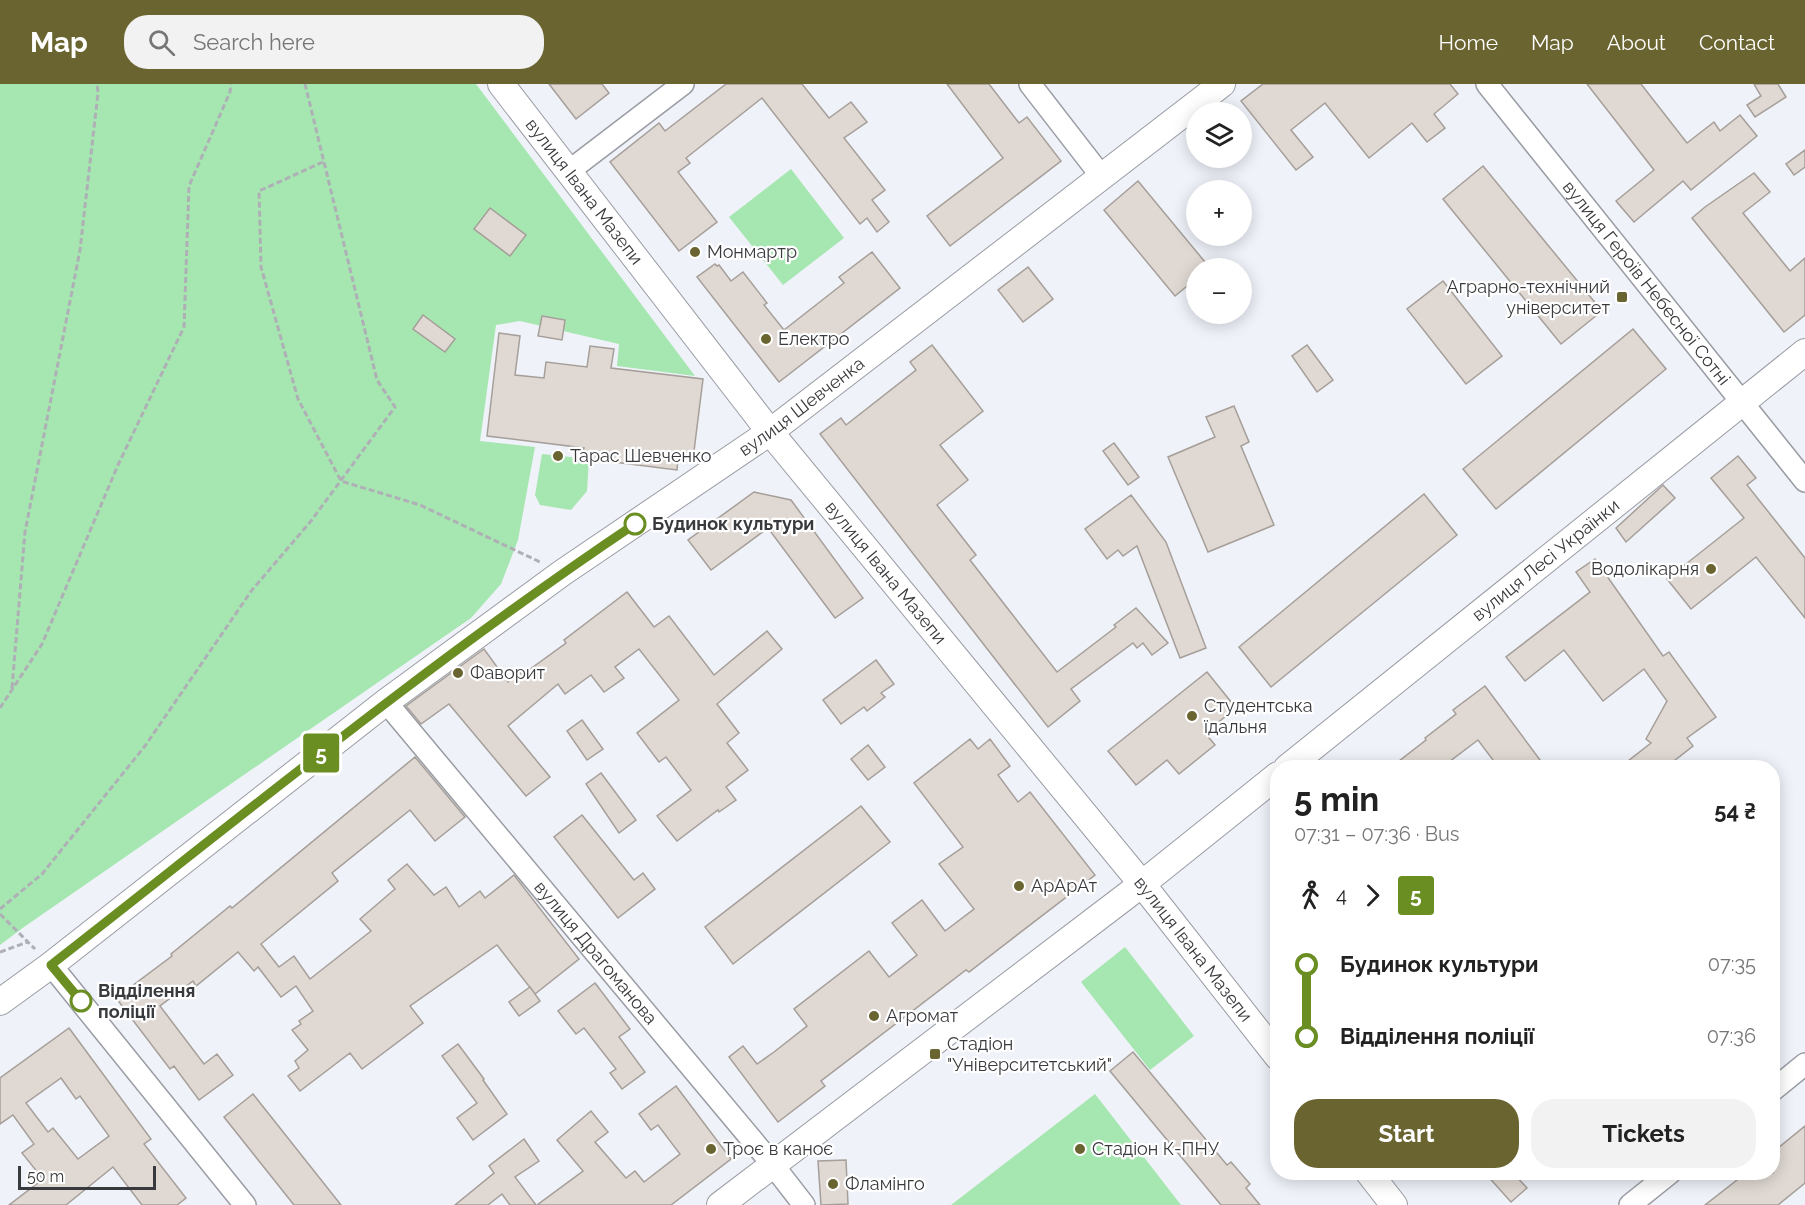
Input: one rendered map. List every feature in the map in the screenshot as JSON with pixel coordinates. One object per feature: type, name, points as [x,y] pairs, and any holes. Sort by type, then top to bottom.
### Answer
[{"type":"street","name":"вулиця Івана Мазепи","points":[[501,84],[770,432],[1142,884],[1270,1048]]},
{"type":"street","points":[[569,171],[683,84]]},
{"type":"street","points":[[1030,84],[1102,177]]},
{"type":"street","name":"вулиця Шевченка","points":[[0,1002],[51,965],[386,702],[562,573],[770,432],[1222,84]]},
{"type":"street","name":"вулиця Героїв Небесної Сотні","points":[[1487,84],[1805,481]]},
{"type":"street","name":"вулиця Лесі Українки","points":[[1297,760],[1805,352]]},
{"type":"street","name":"вулиця Драгоманова","points":[[386,702],[804,1205]]},
{"type":"street","points":[[720,1205],[1142,884],[1270,781]]},
{"type":"street","points":[[51,965],[245,1205]]},
{"type":"street","points":[[1780,1084],[1805,1064]]},
{"type":"street","points":[[1374,1180],[1394,1205]]},
{"type":"street","points":[[1630,1205],[1661,1180]]},
{"type":"path","points":[[12,690],[26,532],[80,250],[98,84]]},
{"type":"path","points":[[0,708],[42,644],[118,465],[184,327],[189,186],[230,92],[231,84]]},
{"type":"path","points":[[0,909],[42,874],[131,763],[252,590],[311,521],[395,407],[377,380],[305,84]]},
{"type":"path","points":[[323,162],[259,191],[261,267],[298,399],[341,481],[420,505],[562,573]]},
{"type":"path","points":[[0,914],[51,965]]},
{"type":"path","points":[[0,952],[27,942]]},
{"type":"green space","points":[[0,84],[476,84],[695,376],[617,366],[619,344],[520,321],[496,325],[480,441],[535,447],[518,540],[501,584],[471,618],[0,945]]},
{"type":"green space","points":[[791,169],[844,238],[783,285],[729,217]]},
{"type":"green space","points":[[542,454],[589,459],[587,491],[571,510],[540,505],[535,495]]},
{"type":"green space","points":[[1125,947],[1194,1036],[1150,1070],[1081,982]]},
{"type":"green space","name":"Стадіон К-ПНУ","points":[[1095,1094],[1181,1205],[951,1205]]},
{"type":"building","points":[[549,84],[602,84],[609,93],[576,119]]},
{"type":"building","points":[[726,84],[802,84],[829,118],[851,102],[867,122],[844,138],[885,190],[872,200],[889,222],[877,232],[867,218],[860,224],[762,98],[686,158],[690,163],[678,172],[717,222],[679,251],[610,162],[659,123],[665,131]]},
{"type":"building","points":[[947,84],[989,84],[1019,123],[1027,117],[1061,161],[950,246],[927,216],[1003,158]]},
{"type":"building","points":[[1263,84],[1450,84],[1458,94],[1434,114],[1445,128],[1427,142],[1412,123],[1369,158],[1325,103],[1291,130],[1313,157],[1296,170],[1252,115],[1252,102],[1241,101]]},
{"type":"building","points":[[1587,84],[1641,84],[1687,143],[1714,122],[1720,131],[1740,115],[1757,136],[1691,190],[1683,181],[1634,222],[1616,201],[1654,170]]},
{"type":"building","points":[[1754,84],[1778,84],[1786,97],[1755,117],[1747,105],[1761,96]]},
{"type":"building","points":[[1805,150],[1805,167],[1794,175],[1786,164]]},
{"type":"building","points":[[1483,166],[1602,311],[1561,344],[1443,199]]},
{"type":"building","points":[[1754,173],[1770,192],[1743,213],[1790,271],[1805,258],[1805,315],[1784,332],[1692,218]]},
{"type":"building","points":[[1138,181],[1186,239],[1186,246],[1192,246],[1202,258],[1186,258],[1186,287],[1175,296],[1104,210]]},
{"type":"building","points":[[490,208],[526,235],[510,256],[474,229]]},
{"type":"building","points":[[872,252],[900,288],[779,382],[697,277],[715,264],[719,265],[731,281],[743,272],[767,303],[764,305],[784,330],[844,283],[839,277]]},
{"type":"building","points":[[1028,267],[1053,299],[1023,322],[998,290]]},
{"type":"building","points":[[1443,281],[1502,356],[1466,384],[1407,309]]},
{"type":"building","points":[[423,315],[455,339],[445,352],[413,329]]},
{"type":"building","points":[[542,316],[565,320],[562,340],[538,336]]},
{"type":"building","points":[[1633,329],[1666,369],[1496,509],[1463,469]]},
{"type":"building","points":[[499,333],[520,336],[515,375],[544,378],[546,362],[587,367],[590,346],[614,349],[611,368],[703,379],[693,459],[678,457],[677,470],[582,458],[584,448],[487,436]]},
{"type":"building","points":[[932,345],[983,411],[940,445],[968,480],[937,505],[976,555],[970,560],[1057,672],[1116,627],[1114,625],[1136,608],[1168,643],[1152,655],[1143,643],[1137,648],[1133,643],[1071,689],[1080,701],[1048,727],[820,434],[841,418],[846,425],[916,370],[910,362]]},
{"type":"building","points":[[1307,345],[1333,380],[1317,392],[1292,356]]},
{"type":"building","points":[[1234,406],[1249,442],[1241,446],[1274,525],[1208,552],[1168,457],[1215,437],[1206,417]]},
{"type":"building","points":[[1114,443],[1139,477],[1128,485],[1103,451]]},
{"type":"building","name":"Водолікарня","points":[[1738,456],[1756,478],[1747,485],[1805,558],[1805,618],[1756,557],[1691,609],[1667,579],[1744,518],[1711,478]]},
{"type":"building","points":[[1663,485],[1675,498],[1626,542],[1616,528]]},
{"type":"building","points":[[754,492],[791,500],[863,598],[835,618],[768,528],[711,570],[688,540]]},
{"type":"building","points":[[1424,494],[1457,535],[1271,687],[1239,647]]},
{"type":"building","points":[[1131,495],[1166,542],[1206,648],[1180,658],[1137,546],[1123,556],[1118,550],[1107,559],[1085,529]]},
{"type":"building","points":[[1595,559],[1663,656],[1669,652],[1716,717],[1687,738],[1693,746],[1675,760],[1629,760],[1651,743],[1646,739],[1667,701],[1644,669],[1603,701],[1564,650],[1525,681],[1506,657],[1590,592],[1576,572]]},
{"type":"building","points":[[627,592],[654,627],[669,616],[714,675],[767,631],[782,649],[717,704],[739,733],[727,743],[748,770],[726,787],[736,800],[719,812],[718,810],[677,841],[657,816],[691,790],[666,757],[659,762],[637,733],[679,700],[639,649],[615,667],[624,678],[604,692],[591,675],[565,694],[558,684],[508,726],[550,777],[526,796],[449,704],[421,724],[406,706],[484,649],[508,682],[520,672],[522,675],[566,643],[564,640]]},
{"type":"building","points":[[876,660],[894,684],[881,693],[885,697],[867,711],[864,707],[841,724],[823,700]]},
{"type":"building","points":[[1207,672],[1236,708],[1205,733],[1215,745],[1179,774],[1167,760],[1136,785],[1108,751]]},
{"type":"building","points":[[1485,686],[1540,760],[1493,760],[1478,740],[1452,760],[1400,760],[1456,714],[1453,710]]},
{"type":"building","points":[[582,720],[603,749],[587,760],[567,731]]},
{"type":"building","points":[[970,739],[978,749],[990,739],[1010,766],[998,775],[1018,802],[1030,792],[1095,875],[969,972],[966,970],[821,1081],[825,1086],[778,1122],[729,1057],[743,1046],[757,1064],[774,1052],[807,1026],[794,1009],[869,951],[889,977],[917,955],[892,923],[922,900],[945,931],[974,909],[939,864],[963,847],[914,783]]},
{"type":"building","points":[[868,745],[885,767],[868,780],[851,759]]},
{"type":"building","points":[[415,757],[465,817],[435,841],[410,810],[332,873],[338,881],[261,944],[279,967],[294,956],[310,979],[371,931],[360,919],[395,889],[388,880],[407,864],[434,895],[446,887],[459,907],[480,891],[485,898],[514,875],[579,959],[535,994],[497,945],[410,1006],[423,1023],[362,1069],[350,1053],[300,1091],[288,1076],[299,1068],[295,1061],[308,1050],[292,1030],[301,1024],[299,1021],[313,1011],[296,986],[281,997],[258,967],[254,971],[238,952],[196,986],[193,981],[160,1006],[204,1064],[217,1054],[233,1075],[199,1100],[174,1066],[170,1069],[116,998],[172,956],[171,954],[230,906],[232,908]]},
{"type":"building","points":[[601,773],[636,820],[619,833],[586,784]]},
{"type":"building","points":[[861,806],[890,842],[733,964],[705,927]]},
{"type":"building","points":[[582,815],[634,880],[643,873],[655,889],[618,918],[554,837]]},
{"type":"building","points":[[595,983],[630,1029],[619,1037],[645,1072],[622,1089],[610,1073],[616,1069],[584,1028],[576,1034],[558,1011]]},
{"type":"building","points":[[530,987],[540,1001],[519,1016],[509,1002]]},
{"type":"building","points":[[69,1028],[151,1139],[144,1144],[186,1198],[177,1205],[142,1205],[113,1167],[66,1205],[9,1205],[43,1179],[22,1153],[34,1144],[13,1115],[0,1124],[0,1078]],"holes":[[[61,1078],[76,1099],[80,1096],[109,1136],[78,1159],[53,1128],[48,1132],[26,1103]]]},
{"type":"building","points":[[458,1044],[507,1114],[473,1140],[457,1118],[477,1103],[442,1056]]},
{"type":"building","points":[[1133,1052],[1227,1165],[1231,1162],[1250,1184],[1246,1188],[1260,1205],[1221,1205],[1110,1071]]},
{"type":"building","points":[[676,1086],[731,1159],[671,1205],[537,1205],[583,1171],[557,1140],[591,1111],[608,1132],[595,1142],[626,1178],[635,1171],[644,1182],[680,1154],[658,1125],[651,1130],[639,1114]]},
{"type":"building","points":[[253,1094],[341,1205],[294,1205],[224,1117]]},
{"type":"building","points":[[1805,1126],[1805,1183],[1778,1205],[1705,1205],[1737,1180],[1780,1180],[1780,1146]]},
{"type":"building","points":[[524,1139],[539,1161],[515,1177],[536,1205],[510,1205],[502,1194],[488,1205],[455,1205],[494,1173],[489,1166]]},
{"type":"building","points":[[846,1160],[848,1204],[821,1205],[818,1161]]},
{"type":"building","points":[[1491,1180],[1520,1180],[1527,1188],[1511,1202]]},
{"type":"bus line","name":"5","points":[[81,1001],[51,965],[386,702],[562,573],[635,524]]},
{"type":"place","name":"Монмартр","points":[[695,252]]},
{"type":"place","name":"Аграрно-технічний університет","points":[[1622,297]]},
{"type":"place","name":"Електро","points":[[766,339]]},
{"type":"place","name":"Тарас Шевченко","points":[[558,456]]},
{"type":"place","name":"Будинок культури","points":[[635,524]]},
{"type":"place","name":"Водолікарня","points":[[1711,569]]},
{"type":"place","name":"Фаворит","points":[[458,673]]},
{"type":"place","name":"Студентська їдальня","points":[[1192,716]]},
{"type":"place","name":"АрАрАт","points":[[1019,886]]},
{"type":"place","name":"Відділення поліції","points":[[81,1001]]},
{"type":"place","name":"Агромат","points":[[874,1016]]},
{"type":"place","name":"Стадіон \"Університетський\"","points":[[935,1054]]},
{"type":"place","name":"Троє в каноє","points":[[711,1149]]},
{"type":"place","name":"Стадіон К-ПНУ","points":[[1080,1149]]},
{"type":"place","name":"Фламінго","points":[[833,1184]]}]
